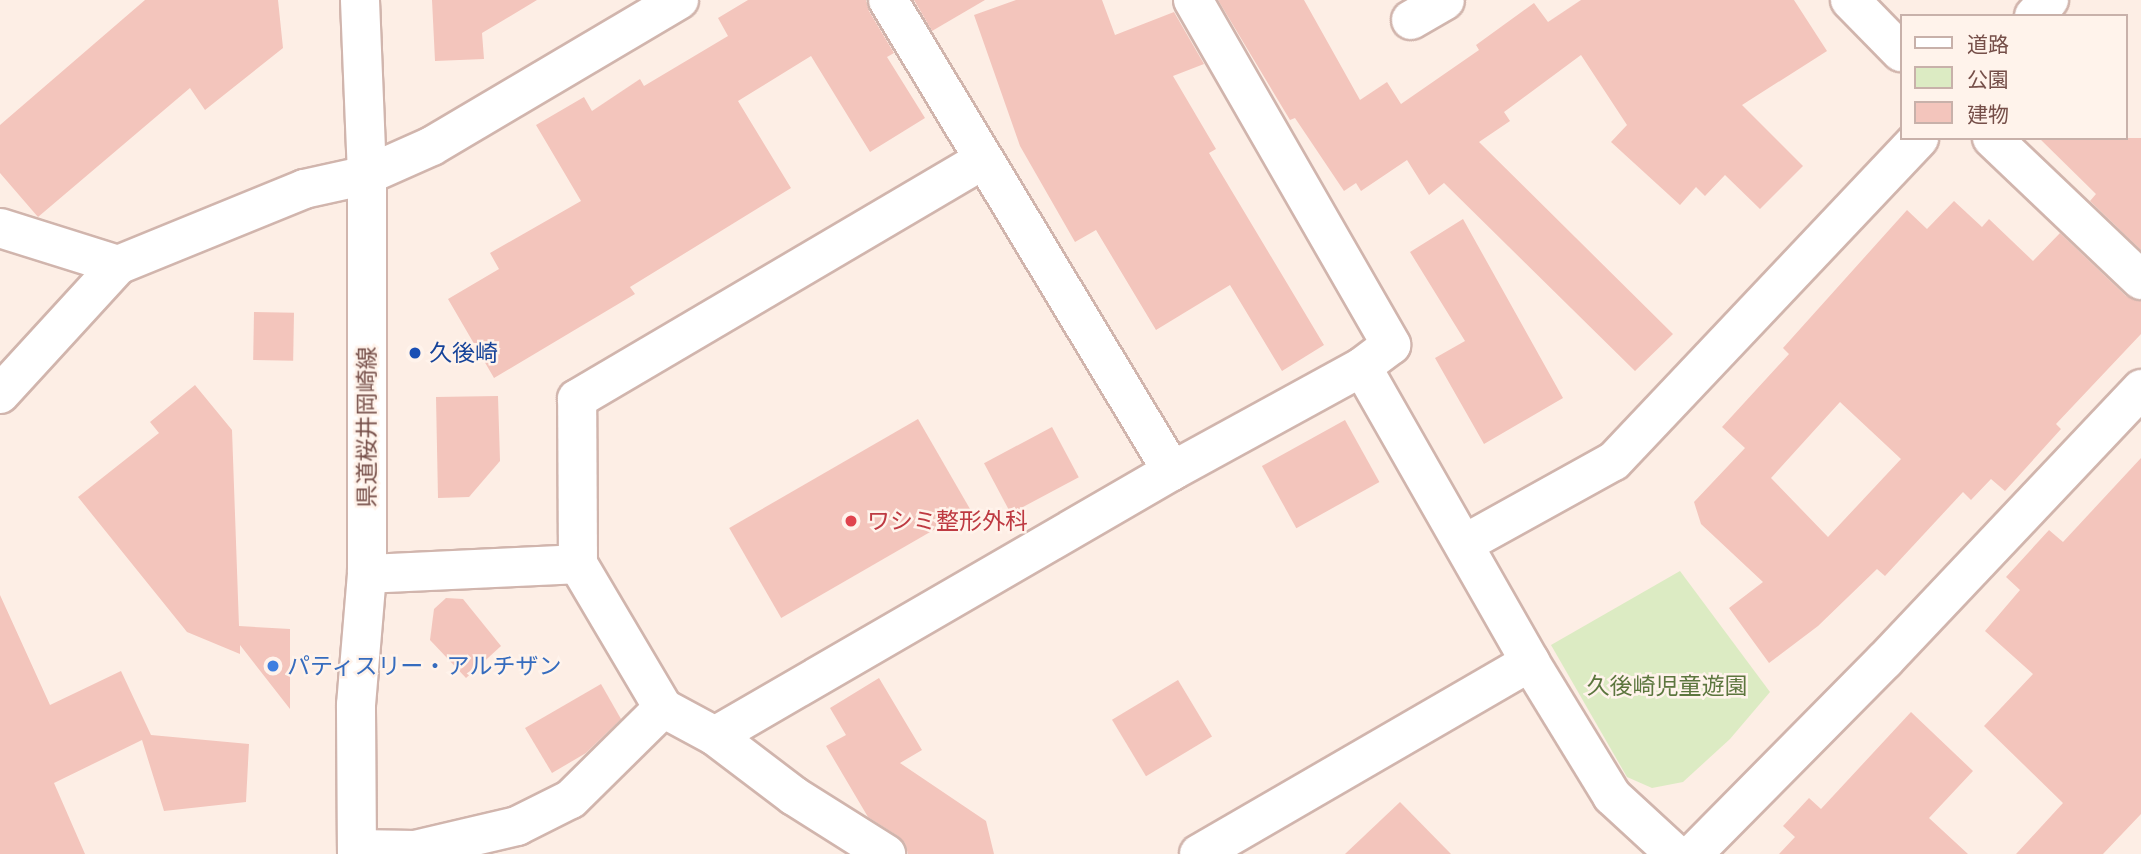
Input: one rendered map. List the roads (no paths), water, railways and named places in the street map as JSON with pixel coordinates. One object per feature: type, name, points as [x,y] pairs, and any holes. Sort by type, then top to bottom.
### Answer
[{"type":"street","name":"県道桜井岡崎線","points":[[357,851],[356,705],[366,574],[367,175],[360,0]]},
{"type":"street","points":[[0,394],[118,265],[304,189],[367,175],[432,146],[679,0]]},
{"type":"street","points":[[888,0],[982,160],[1172,471]]},
{"type":"street","points":[[715,736],[1172,471],[1362,367],[1391,345],[1193,0]]},
{"type":"street","points":[[1411,20],[1445,0]]},
{"type":"street","points":[[1850,0],[1899,50]]},
{"type":"street","points":[[2036,14],[2049,0]]},
{"type":"street","points":[[1464,544],[1614,461],[1917,140]]},
{"type":"street","points":[[1994,140],[2141,280]]},
{"type":"street","points":[[886,854],[794,796],[715,736],[663,708],[578,564],[577,399],[982,160]]},
{"type":"street","points":[[0,228],[118,265]]},
{"type":"street","points":[[1362,367],[1530,662],[1612,796],[1675,854]]},
{"type":"street","points":[[1693,854],[1885,660],[2141,389]]},
{"type":"street","points":[[366,574],[578,564]]},
{"type":"street","points":[[1199,854],[1530,662]]},
{"type":"street","points":[[357,851],[415,849],[517,826],[572,799],[663,708]]},
{"type":"place","name":"久後崎","points":[[415,353]]},
{"type":"place","name":"ワシミ整形外科","points":[[851,521]]},
{"type":"place","name":"パティスリー・アルチザン","points":[[273,666]]},
{"type":"park label","name":"久後崎児童遊園","points":[[1667,686]]}]
